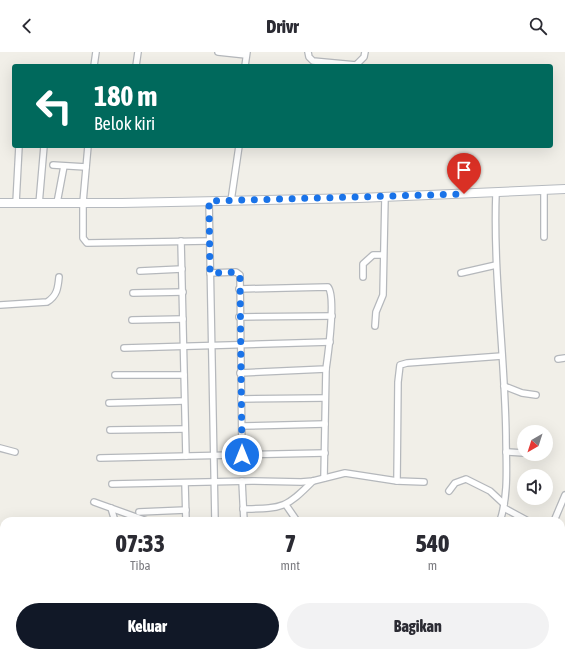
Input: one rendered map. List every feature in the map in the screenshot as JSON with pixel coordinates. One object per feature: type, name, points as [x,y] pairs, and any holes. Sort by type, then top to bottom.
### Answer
[{"type":"street","points":[[94,64],[96,52]]},
{"type":"street","points":[[136,64],[138,52]]},
{"type":"street","points":[[218,52],[247,53],[245,64]]},
{"type":"street","points":[[308,52],[309,57],[313,61],[345,64]]},
{"type":"street","points":[[357,64],[364,58],[365,52]]},
{"type":"street","points":[[16,203],[19,148]]},
{"type":"street","points":[[38,204],[44,148]]},
{"type":"street","points":[[88,148],[83,202],[84,238],[87,243],[210,241]]},
{"type":"street","points":[[231,201],[239,148]]},
{"type":"street","points":[[53,165],[86,167]]},
{"type":"street","points":[[57,203],[64,166]]},
{"type":"street","points":[[0,203],[38,204],[83,202],[231,201],[385,197],[565,189]]},
{"type":"street","points":[[544,190],[544,237]]},
{"type":"street","points":[[496,193],[496,265],[504,386],[506,452],[504,506],[501,517]]},
{"type":"street","points":[[375,326],[376,312],[383,296],[385,197]]},
{"type":"street","points":[[209,201],[215,517]]},
{"type":"street","points":[[182,241],[186,456]]},
{"type":"street","points":[[363,277],[363,264],[373,255],[383,255]]},
{"type":"street","points":[[461,272],[496,265]]},
{"type":"street","points":[[140,270],[182,269]]},
{"type":"street","points":[[210,273],[238,273],[242,455]]},
{"type":"street","points":[[0,305],[47,302],[53,298],[57,291],[59,277]]},
{"type":"street","points":[[239,289],[328,287],[331,291],[332,316],[326,369],[324,478]]},
{"type":"street","points":[[133,293],[183,292]]},
{"type":"street","points":[[239,317],[332,316]]},
{"type":"street","points":[[132,320],[183,319]]},
{"type":"street","points":[[124,348],[330,342]]},
{"type":"street","points":[[397,481],[398,382],[400,365],[407,363],[502,356]]},
{"type":"street","points":[[558,359],[565,358]]},
{"type":"street","points":[[240,372],[326,369]]},
{"type":"street","points":[[115,375],[184,375]]},
{"type":"street","points":[[504,386],[522,393],[536,394]]},
{"type":"street","points":[[241,399],[325,398]]},
{"type":"street","points":[[109,403],[184,401]]},
{"type":"street","points":[[242,426],[325,424]]},
{"type":"street","points":[[110,430],[185,429]]},
{"type":"street","points":[[0,448],[15,452]]},
{"type":"street","points":[[506,452],[517,453]]},
{"type":"street","points":[[100,458],[324,453]]},
{"type":"street","points":[[112,484],[313,481],[345,473],[397,481],[424,482]]},
{"type":"street","points":[[449,491],[455,483],[466,480],[490,491],[504,506],[522,517]]},
{"type":"street","points":[[242,481],[244,517]]},
{"type":"street","points":[[243,508],[279,507],[286,505],[296,498],[313,481]]},
{"type":"street","points":[[185,483],[186,517]]},
{"type":"street","points":[[557,517],[563,508],[562,499],[565,495]]},
{"type":"street","points":[[94,502],[136,517]]},
{"type":"street","points":[[286,505],[294,517]]},
{"type":"street","points":[[111,508],[113,517]]},
{"type":"street","points":[[139,512],[186,510]]},
{"type":"route","points":[[242,455],[239,317],[240,275],[236,272],[210,273],[209,201],[464,194]]}]
